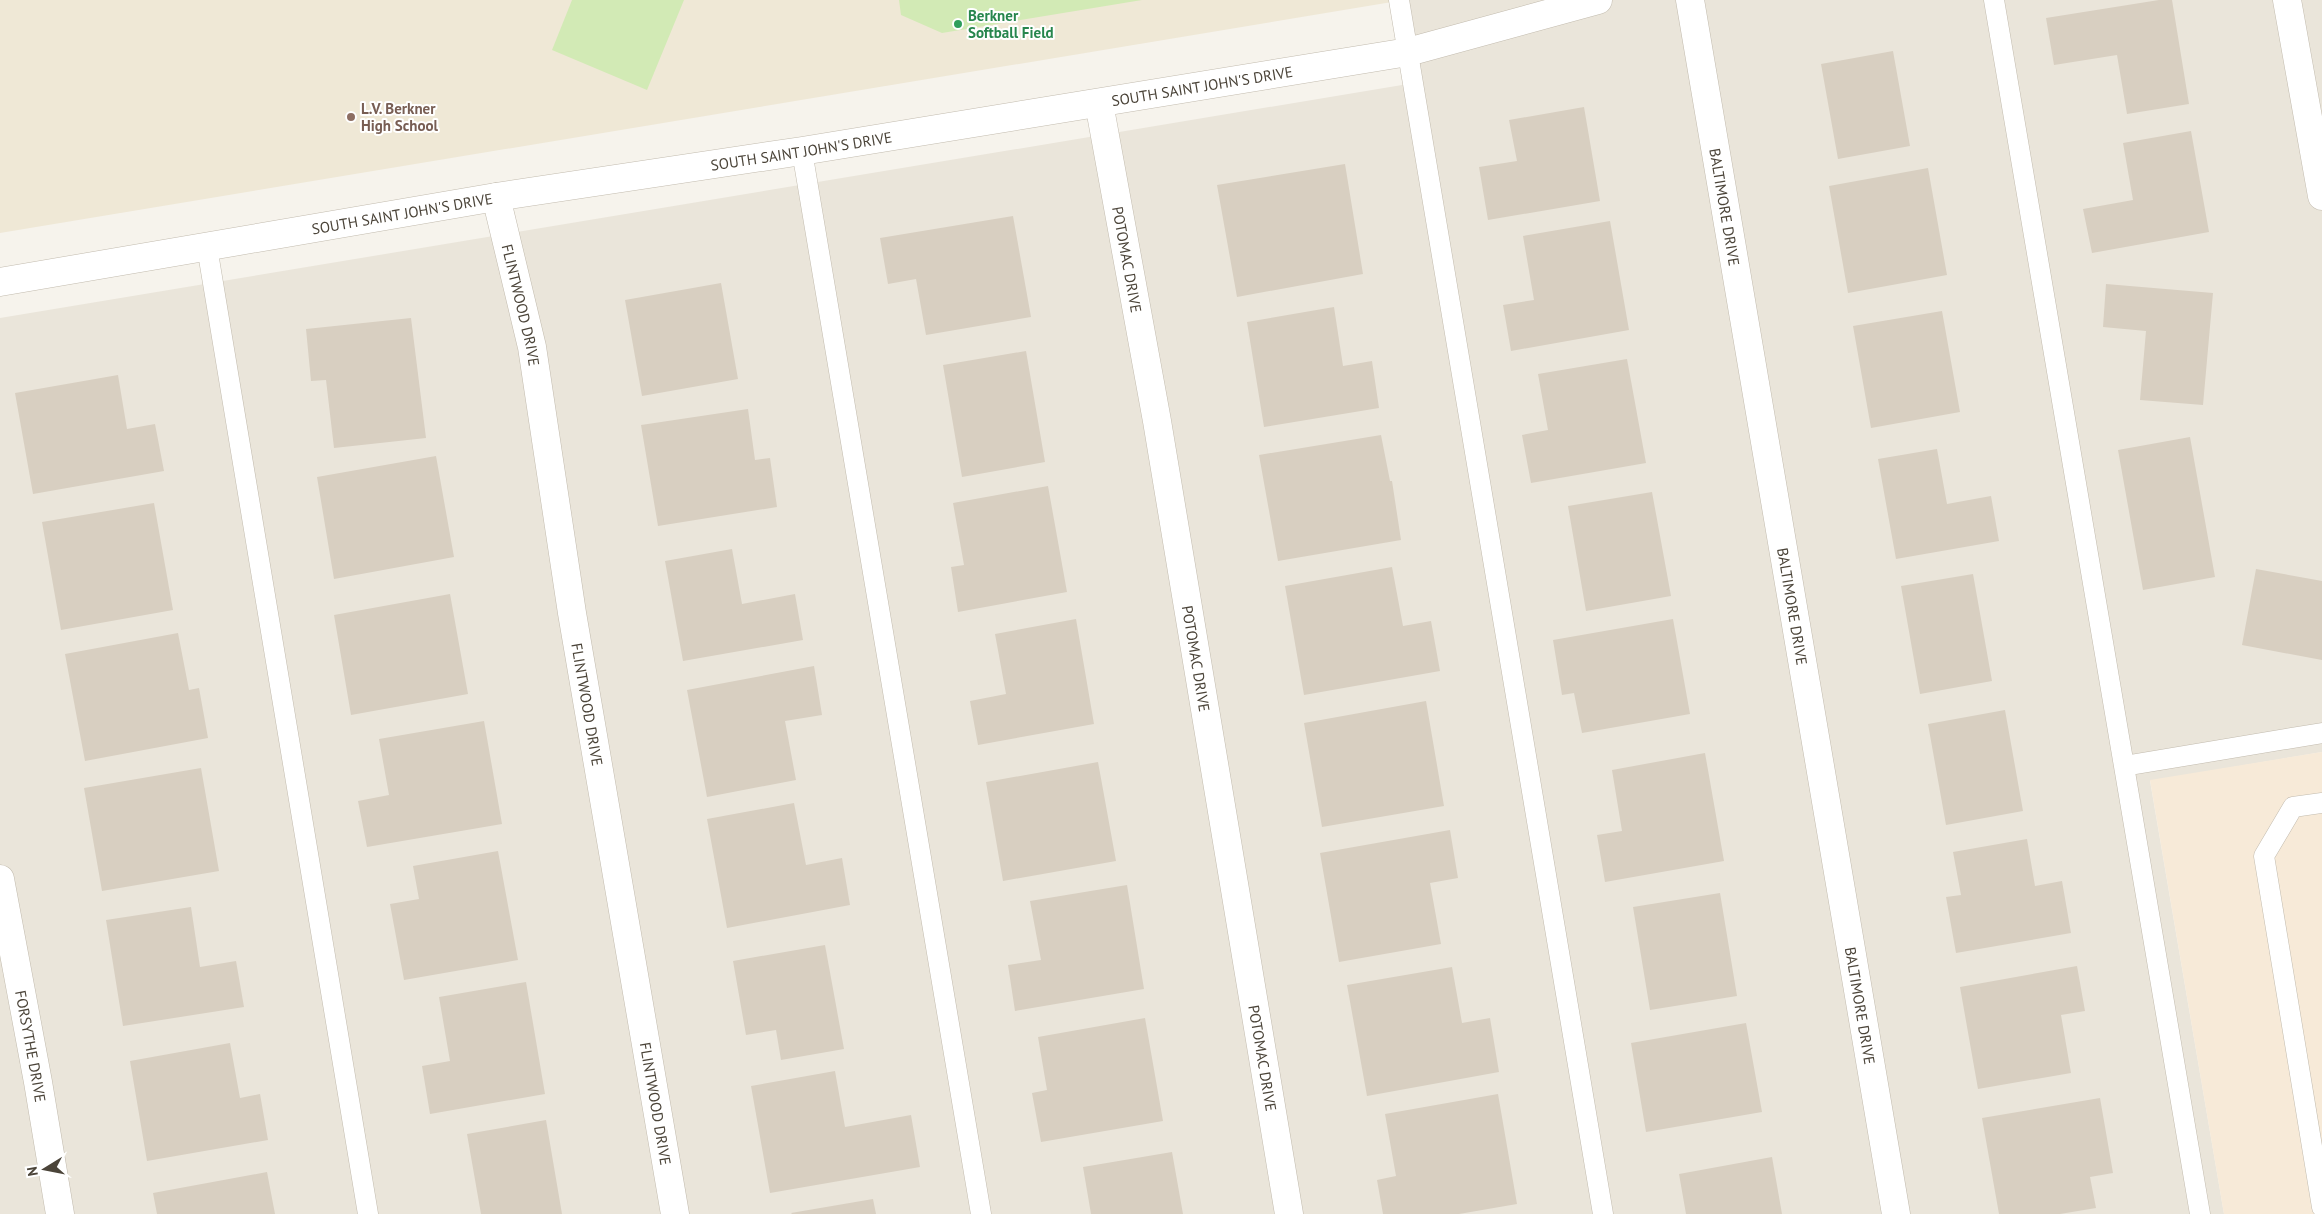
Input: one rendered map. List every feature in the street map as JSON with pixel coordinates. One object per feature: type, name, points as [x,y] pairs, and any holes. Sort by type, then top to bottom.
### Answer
[{"type":"street","name":"SOUTH SAINT JOHN'S DRIVE","points":[[0,282],[496,197],[802,151],[1408,52],[1598,0]]},
{"type":"street","name":"BALTIMORE DRIVE","points":[[1690,0],[1896,1214]]},
{"type":"street","points":[[2287,0],[2322,196]]},
{"type":"street","name":"POTOMAC DRIVE","points":[[1098,103],[1157,421],[1290,1214]]},
{"type":"street","name":"FLINTWOOD DRIVE","points":[[496,197],[532,347],[572,613],[674,1214]]},
{"type":"street","name":"FORSYTHE DRIVE","points":[[0,879],[38,1082],[60,1214]]},
{"type":"lane","points":[[1399,0],[1603,1214]]},
{"type":"lane","points":[[1994,0],[2200,1214]]},
{"type":"lane","points":[[802,151],[981,1214]]},
{"type":"lane","points":[[207,247],[368,1214]]},
{"type":"lane","points":[[2124,766],[2322,733]]},
{"type":"lane","points":[[2322,803],[2293,808],[2264,856],[2322,1207]]},
{"type":"shaded area","name":"L.V. Berkner High School","points":[[0,0],[1404,0],[0,233]]},
{"type":"shaded area","points":[[1404,0],[2322,0],[2322,752],[2150,781],[2224,1214],[0,1214],[0,318],[1420,82]]},
{"type":"shaded area","points":[[2322,752],[2322,1214],[2224,1214],[2150,780]]},
{"type":"green space","points":[[572,0],[684,0],[647,90],[552,50]]},
{"type":"green space","name":"Berkner Softball Field","points":[[899,0],[1142,0],[942,33],[901,15]]},
{"type":"building","points":[[2159,0],[2172,0],[2189,104],[2127,114],[2117,55],[2054,65],[2046,18]]},
{"type":"building","points":[[1893,51],[1910,146],[1838,159],[1821,64]]},
{"type":"building","points":[[1584,107],[1600,201],[1488,220],[1479,167],[1517,161],[1509,120]]},
{"type":"building","points":[[2191,131],[2209,232],[2092,253],[2083,209],[2133,200],[2123,143]]},
{"type":"building","points":[[1345,164],[1363,274],[1237,297],[1217,185]]},
{"type":"building","points":[[1928,168],[1947,275],[1848,293],[1829,186]]},
{"type":"building","points":[[1013,216],[1031,317],[926,335],[916,279],[888,284],[880,238]]},
{"type":"building","points":[[1610,221],[1629,330],[1511,351],[1503,305],[1534,300],[1523,236]]},
{"type":"building","points":[[721,283],[738,379],[642,396],[625,300]]},
{"type":"building","points":[[2106,284],[2213,293],[2203,405],[2140,400],[2146,331],[2103,327]]},
{"type":"building","points":[[1334,307],[1343,366],[1372,361],[1379,408],[1264,427],[1247,322]]},
{"type":"building","points":[[1942,311],[1960,412],[1871,428],[1853,326]]},
{"type":"building","points":[[411,318],[426,438],[334,448],[326,380],[311,381],[306,329]]},
{"type":"building","points":[[1026,351],[1045,462],[962,477],[943,365]]},
{"type":"building","points":[[1627,359],[1646,463],[1531,483],[1522,435],[1548,430],[1538,374]]},
{"type":"building","points":[[118,375],[127,429],[155,424],[164,471],[33,494],[15,393]]},
{"type":"building","points":[[748,409],[755,460],[770,458],[777,507],[658,526],[641,425]]},
{"type":"building","points":[[1381,435],[1390,481],[1392,481],[1401,540],[1278,561],[1259,455]]},
{"type":"building","points":[[2190,437],[2215,577],[2143,590],[2118,450]]},
{"type":"building","points":[[1937,449],[1947,504],[1991,496],[1999,541],[1896,559],[1878,459]]},
{"type":"building","points":[[436,456],[454,557],[334,579],[317,477]]},
{"type":"building","points":[[1048,486],[1067,592],[958,612],[951,567],[964,565],[953,503]]},
{"type":"building","points":[[1652,492],[1671,596],[1586,611],[1568,506]]},
{"type":"building","points":[[154,503],[173,610],[61,630],[42,522]]},
{"type":"building","points":[[732,549],[742,604],[795,594],[803,640],[683,661],[665,561]]},
{"type":"building","points":[[1392,567],[1403,626],[1431,621],[1440,671],[1304,695],[1285,586]]},
{"type":"building","points":[[2256,569],[2322,581],[2322,660],[2242,645]]},
{"type":"building","points":[[1973,574],[1992,681],[1920,694],[1901,586]]},
{"type":"building","points":[[450,594],[468,694],[351,715],[334,615]]},
{"type":"building","points":[[1076,619],[1094,724],[978,745],[970,701],[1006,694],[995,634]]},
{"type":"building","points":[[1673,619],[1690,714],[1582,733],[1574,693],[1562,695],[1553,640]]},
{"type":"building","points":[[178,633],[189,690],[199,688],[208,738],[85,761],[65,654]]},
{"type":"building","points":[[814,666],[822,715],[785,721],[796,780],[707,797],[687,690]]},
{"type":"building","points":[[1426,701],[1444,806],[1322,827],[1304,723]]},
{"type":"building","points":[[2005,710],[2023,811],[1946,825],[1928,724]]},
{"type":"building","points":[[484,721],[502,824],[367,847],[358,801],[389,795],[379,739]]},
{"type":"building","points":[[1705,753],[1724,861],[1605,882],[1597,835],[1622,831],[1612,770]]},
{"type":"building","points":[[1098,762],[1116,861],[1003,881],[986,782]]},
{"type":"building","points":[[201,768],[219,871],[102,891],[84,788]]},
{"type":"building","points":[[794,803],[806,865],[842,858],[850,905],[727,928],[707,819]]},
{"type":"building","points":[[1450,830],[1458,878],[1430,883],[1441,944],[1339,962],[1320,853]]},
{"type":"building","points":[[2027,839],[2035,886],[2062,881],[2071,933],[1956,953],[1946,897],[1961,895],[1953,852]]},
{"type":"building","points":[[498,851],[518,960],[404,980],[390,904],[419,899],[413,866]]},
{"type":"building","points":[[1127,885],[1144,989],[1015,1011],[1008,965],[1041,960],[1030,901]]},
{"type":"building","points":[[1720,893],[1737,996],[1650,1010],[1633,907]]},
{"type":"building","points":[[191,907],[200,967],[236,961],[244,1007],[123,1026],[106,920]]},
{"type":"building","points":[[825,945],[844,1049],[781,1060],[776,1030],[746,1035],[733,961]]},
{"type":"building","points":[[2077,966],[2085,1011],[2061,1015],[2071,1073],[1978,1089],[1960,987]]},
{"type":"building","points":[[1452,967],[1462,1023],[1490,1018],[1499,1072],[1367,1096],[1347,985]]},
{"type":"building","points":[[526,982],[545,1094],[430,1114],[422,1066],[450,1061],[439,997]]},
{"type":"building","points":[[1145,1018],[1163,1121],[1041,1142],[1032,1093],[1047,1090],[1038,1037]]},
{"type":"building","points":[[1746,1023],[1762,1112],[1646,1132],[1631,1043]]},
{"type":"building","points":[[230,1043],[240,1098],[260,1094],[268,1140],[147,1161],[130,1061]]},
{"type":"building","points":[[835,1071],[845,1127],[911,1115],[920,1167],[770,1193],[751,1086]]},
{"type":"building","points":[[1498,1094],[1517,1204],[1459,1214],[1383,1214],[1377,1180],[1396,1176],[1385,1114]]},
{"type":"building","points":[[2100,1098],[2113,1173],[2090,1177],[2096,1208],[2060,1214],[1999,1214],[1982,1118]]},
{"type":"building","points":[[546,1120],[562,1214],[481,1214],[467,1134]]},
{"type":"building","points":[[1172,1152],[1183,1214],[1091,1214],[1083,1167]]},
{"type":"building","points":[[1772,1157],[1782,1214],[1686,1214],[1679,1174]]},
{"type":"building","points":[[267,1172],[275,1214],[157,1214],[153,1193]]},
{"type":"building","points":[[873,1199],[876,1214],[791,1213]]},
{"type":"place","name":"Berkner Softball Field","points":[[958,24]]},
{"type":"place","name":"L.V. Berkner High School","points":[[351,117]]}]
